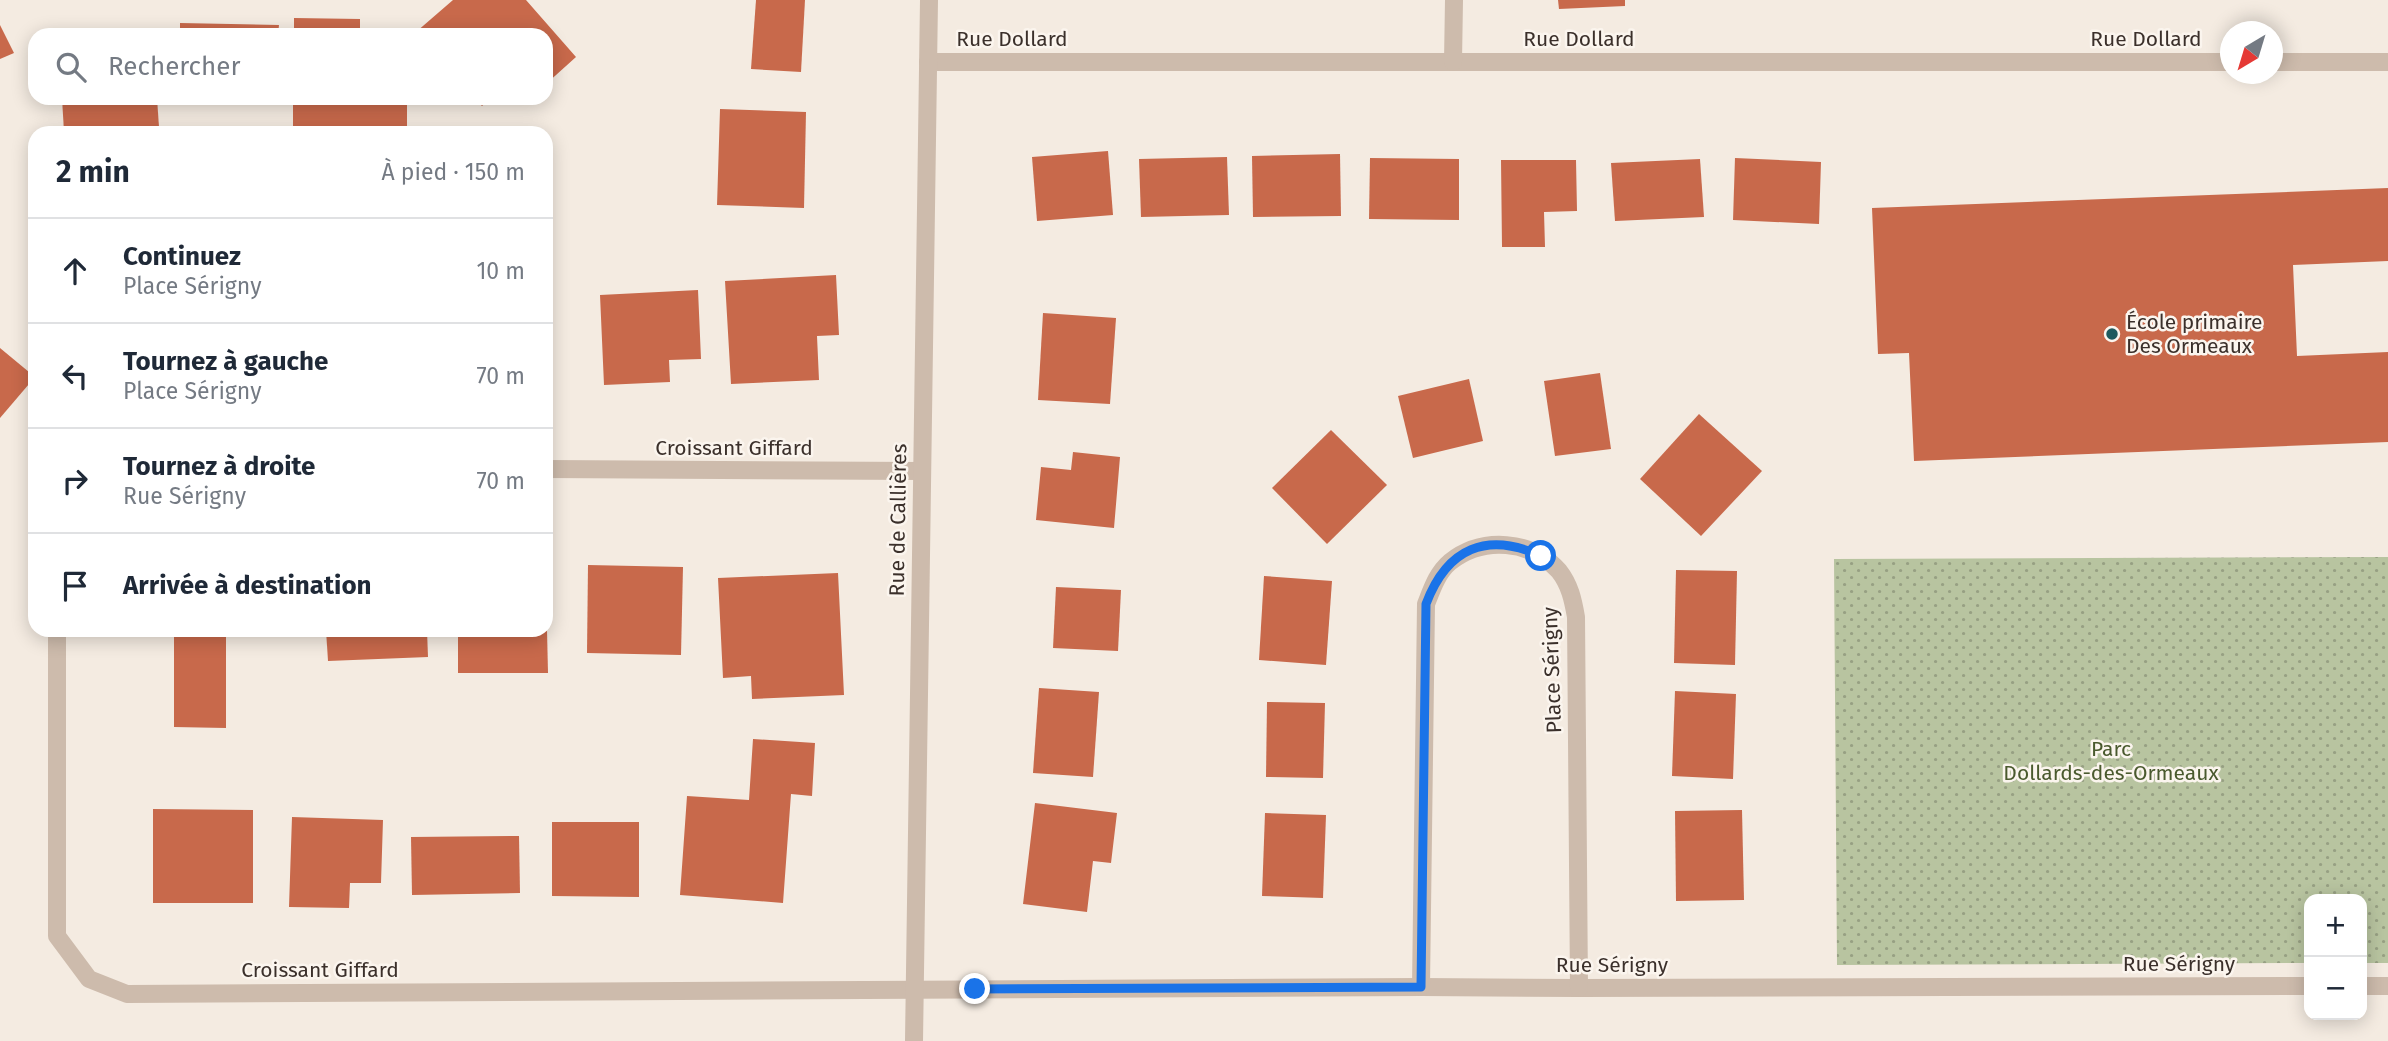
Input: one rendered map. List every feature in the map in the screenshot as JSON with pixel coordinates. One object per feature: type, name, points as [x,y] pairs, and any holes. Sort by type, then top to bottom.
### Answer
[{"type":"street","name":"Rue de Callières","points":[[914,1041],[929,0]]},
{"type":"street","points":[[1453,62],[1454,0]]},
{"type":"street","name":"Rue Dollard","points":[[928,62],[2220,62]]},
{"type":"street","points":[[2283,62],[2388,62]]},
{"type":"street","name":"Croissant Giffard","points":[[553,470],[922,471]]},
{"type":"street","name":"Place Sérigny","points":[[1421,987],[1426,604],[1434,581],[1450,563],[1471,550],[1494,544],[1519,546],[1541,556],[1559,572],[1572,593],[1576,617],[1579,988]]},
{"type":"street","name":"Croissant Giffard","points":[[57,637],[57,936],[89,979],[127,994],[915,990]]},
{"type":"street","name":"Rue Sérigny","points":[[915,990],[2304,986]]},
{"type":"street","points":[[2367,986],[2388,986]]},
{"type":"green space","name":"Parc Dollards-des-Ormeaux","points":[[2388,557],[2388,963],[2367,963],[2367,894],[2304,894],[2304,963],[1837,965],[1834,559]]},
{"type":"building","points":[[453,0],[526,0],[551,28],[421,28]]},
{"type":"building","points":[[756,0],[805,0],[801,72],[751,69]]},
{"type":"building","points":[[1558,0],[1625,0],[1625,6],[1559,9]]},
{"type":"building","points":[[294,18],[360,19],[360,28],[294,28]]},
{"type":"building","points":[[180,23],[279,25],[279,28],[180,28]]},
{"type":"building","points":[[0,25],[14,53],[0,59]]},
{"type":"building","points":[[553,31],[576,57],[553,78]]},
{"type":"building","points":[[62,105],[157,105],[159,126],[64,126]]},
{"type":"building","points":[[293,105],[407,105],[407,126],[293,126]]},
{"type":"building","points":[[720,109],[806,112],[804,208],[717,205]]},
{"type":"building","points":[[1108,151],[1113,215],[1037,221],[1032,157]]},
{"type":"building","points":[[1340,154],[1341,216],[1253,217],[1252,156]]},
{"type":"building","points":[[1227,157],[1229,215],[1141,217],[1139,159]]},
{"type":"building","points":[[1370,158],[1459,159],[1459,220],[1369,219]]},
{"type":"building","points":[[1735,158],[1821,162],[1819,224],[1733,220]]},
{"type":"building","points":[[1700,159],[1704,217],[1615,221],[1611,163]]},
{"type":"building","points":[[1501,160],[1576,160],[1577,211],[1544,212],[1545,247],[1502,247]]},
{"type":"building","points":[[2388,188],[2388,261],[2293,265],[2297,356],[2388,352],[2388,442],[1914,461],[1909,353],[1878,354],[1872,208]]},
{"type":"building","points":[[836,275],[839,335],[817,336],[819,380],[731,384],[725,281]]},
{"type":"building","points":[[698,290],[701,359],[669,360],[670,382],[604,385],[600,295]]},
{"type":"building","points":[[1043,313],[1116,318],[1110,404],[1038,400]]},
{"type":"building","points":[[0,348],[28,371],[28,385],[0,418]]},
{"type":"building","points":[[1600,373],[1611,449],[1555,456],[1544,381]]},
{"type":"building","points":[[1469,379],[1483,441],[1413,458],[1398,396]]},
{"type":"building","points":[[1699,414],[1762,471],[1701,536],[1640,479]]},
{"type":"building","points":[[1331,430],[1387,485],[1327,544],[1272,488]]},
{"type":"building","points":[[1073,452],[1120,457],[1114,528],[1036,520],[1041,467],[1071,470]]},
{"type":"building","points":[[588,565],[683,567],[681,655],[587,653]]},
{"type":"building","points":[[1676,570],[1737,571],[1735,665],[1674,663]]},
{"type":"building","points":[[838,573],[844,695],[752,699],[751,676],[723,678],[718,578]]},
{"type":"building","points":[[1264,576],[1332,581],[1326,665],[1259,660]]},
{"type":"building","points":[[1056,587],[1121,590],[1118,651],[1053,648]]},
{"type":"building","points":[[174,637],[226,637],[226,728],[174,727]]},
{"type":"building","points":[[326,637],[427,637],[428,657],[328,661]]},
{"type":"building","points":[[458,637],[547,637],[548,673],[458,673]]},
{"type":"building","points":[[1039,688],[1099,692],[1093,777],[1033,773]]},
{"type":"building","points":[[1675,691],[1736,694],[1733,779],[1672,776]]},
{"type":"building","points":[[1267,702],[1325,703],[1323,778],[1266,777]]},
{"type":"building","points":[[753,739],[815,743],[812,796],[791,794],[783,903],[680,895],[687,796],[749,800]]},
{"type":"building","points":[[1035,803],[1117,813],[1111,863],[1093,861],[1087,912],[1023,904]]},
{"type":"building","points":[[153,809],[253,810],[253,903],[153,903]]},
{"type":"building","points":[[1742,810],[1744,900],[1676,901],[1675,811]]},
{"type":"building","points":[[1265,813],[1326,815],[1323,898],[1262,896]]},
{"type":"building","points":[[292,817],[383,820],[381,883],[350,883],[349,908],[289,907]]},
{"type":"building","points":[[552,822],[639,822],[639,897],[552,896]]},
{"type":"building","points":[[519,836],[520,893],[412,895],[411,837]]},
{"type":"place","name":"École primaire Des Ormeaux","points":[[2112,334]]},
{"type":"route","points":[[975,989],[1421,987],[1426,604],[1434,581],[1450,563],[1471,550],[1494,544],[1519,546],[1541,556]]}]
